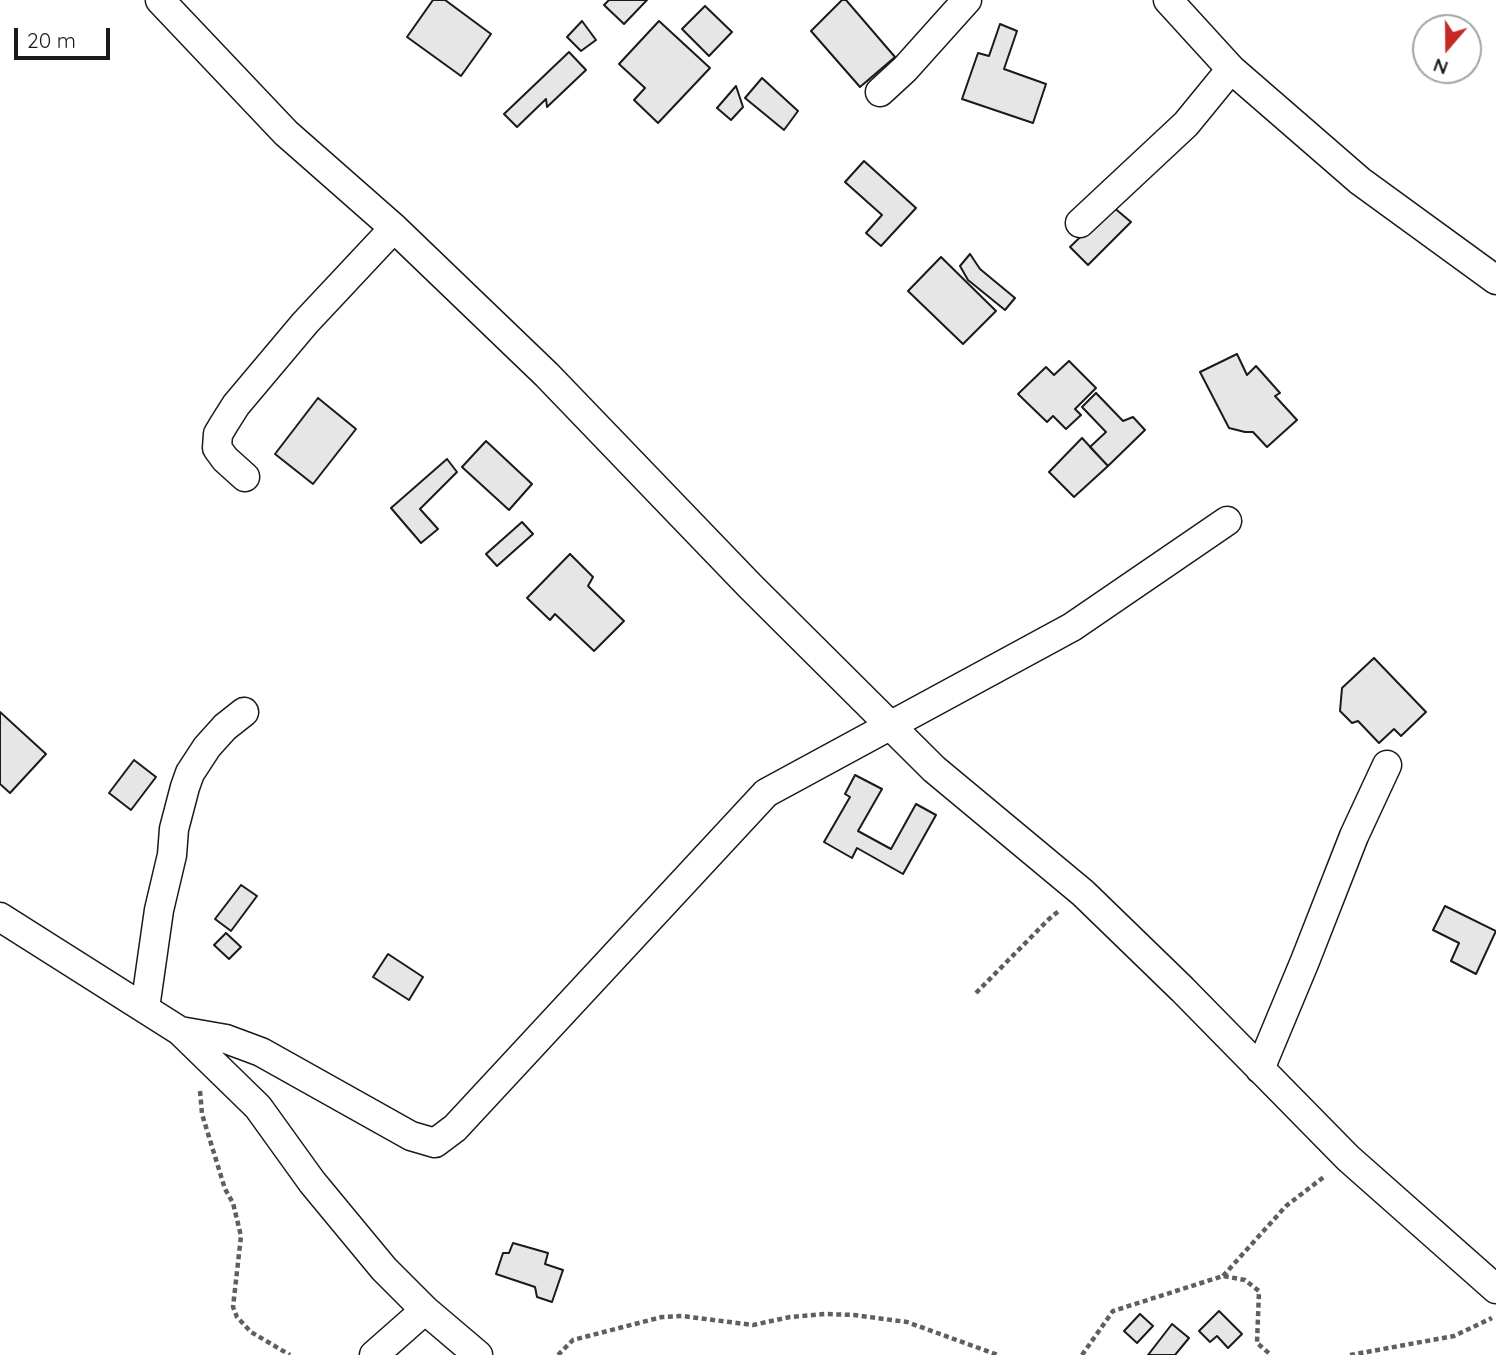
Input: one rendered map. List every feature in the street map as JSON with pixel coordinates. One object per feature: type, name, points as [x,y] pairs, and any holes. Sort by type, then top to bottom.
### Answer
[{"type":"street","points":[[160,0],[286,133],[394,228],[547,375],[750,586],[934,769],[1083,893],[1182,989],[1348,1158],[1496,1289]]},
{"type":"street","points":[[880,92],[905,69],[967,0]]},
{"type":"street","points":[[1168,0],[1231,69],[1360,181],[1496,280]]},
{"type":"street","points":[[1080,223],[1185,124],[1231,69]]},
{"type":"street","points":[[245,477],[217,448],[218,434],[223,424],[305,323],[394,228]]},
{"type":"street","points":[[180,1031],[226,1039],[261,1052],[411,1136],[435,1143],[455,1128],[766,793],[1072,627],[1227,521]]},
{"type":"street","points":[[145,1008],[159,910],[185,787],[190,773],[207,747],[225,727],[244,712]]},
{"type":"street","points":[[1260,1069],[1354,836],[1387,765]]},
{"type":"street","points":[[0,917],[180,1031],[258,1107],[312,1182],[358,1239],[425,1310],[478,1355]]},
{"type":"street","points":[[374,1355],[425,1310]]},
{"type":"path","points":[[976,993],[1049,919],[1083,893]]},
{"type":"path","points":[[209,1061],[200,1092],[202,1114],[225,1189],[233,1203],[241,1236],[233,1307],[237,1317],[251,1332],[290,1355]]},
{"type":"path","points":[[1223,1276],[1286,1206],[1348,1158]]},
{"type":"path","points":[[1082,1355],[1113,1311],[1223,1276],[1245,1280],[1259,1291],[1257,1343],[1271,1355]]},
{"type":"path","points":[[558,1355],[573,1340],[662,1317],[682,1316],[753,1325],[790,1317],[825,1314],[907,1322],[998,1355]]},
{"type":"path","points":[[1350,1355],[1454,1336],[1496,1317]]},
{"type":"building","points":[[433,0],[445,0],[491,34],[461,76],[407,37]]},
{"type":"building","points":[[609,0],[647,0],[624,24],[604,5]]},
{"type":"building","points":[[842,0],[846,0],[895,57],[860,87],[811,31]]},
{"type":"building","points":[[705,6],[732,32],[709,56],[682,29]]},
{"type":"building","points":[[582,21],[596,40],[581,51],[567,37]]},
{"type":"building","points":[[659,21],[710,68],[658,123],[634,100],[645,88],[619,64]]},
{"type":"building","points":[[1000,24],[1017,31],[1004,69],[1046,84],[1033,123],[962,99],[978,53],[989,56]]},
{"type":"building","points":[[569,52],[586,70],[547,107],[546,99],[517,127],[504,114]]},
{"type":"building","points":[[762,78],[798,111],[784,130],[745,98]]},
{"type":"building","points":[[736,86],[743,107],[731,120],[717,108]]},
{"type":"building","points":[[864,161],[916,208],[881,246],[866,233],[882,215],[845,182]]},
{"type":"building","points":[[1112,206],[1131,222],[1088,265],[1070,247]]},
{"type":"building","points":[[970,254],[980,269],[1015,298],[1005,310],[968,280],[960,266]]},
{"type":"building","points":[[941,257],[996,311],[963,344],[908,291]]},
{"type":"building","points":[[1237,354],[1247,375],[1256,366],[1280,393],[1275,396],[1297,420],[1267,447],[1253,432],[1229,428],[1200,372]]},
{"type":"building","points":[[1069,361],[1096,388],[1075,409],[1081,415],[1066,429],[1053,416],[1047,422],[1018,394],[1046,367],[1054,375]]},
{"type":"building","points":[[1096,393],[1123,421],[1133,417],[1145,430],[1108,466],[1090,447],[1106,432],[1082,407]]},
{"type":"building","points":[[318,398],[356,429],[313,484],[275,454]]},
{"type":"building","points":[[1082,438],[1108,466],[1074,497],[1049,472]]},
{"type":"building","points":[[486,441],[532,484],[509,510],[462,467]]},
{"type":"building","points":[[447,459],[457,472],[420,509],[438,529],[421,543],[391,508]]},
{"type":"building","points":[[522,522],[533,534],[497,566],[486,554]]},
{"type":"building","points":[[570,554],[593,577],[588,586],[624,621],[594,651],[555,614],[550,620],[527,598]]},
{"type":"building","points":[[1374,658],[1426,712],[1401,736],[1394,729],[1379,743],[1358,721],[1352,723],[1340,711],[1342,688]]},
{"type":"building","points":[[0,712],[46,754],[10,793],[0,784]]},
{"type":"building","points":[[134,760],[156,777],[131,810],[109,793]]},
{"type":"building","points":[[855,775],[882,789],[858,831],[891,849],[916,804],[936,815],[903,874],[857,848],[852,858],[824,842],[850,797],[845,794]]},
{"type":"building","points":[[241,885],[257,896],[231,931],[215,919]]},
{"type":"building","points":[[1445,906],[1496,931],[1476,974],[1451,961],[1459,943],[1433,930]]},
{"type":"building","points":[[226,933],[241,947],[229,959],[214,945]]},
{"type":"building","points":[[388,954],[423,977],[409,1000],[373,977]]},
{"type":"building","points":[[513,1243],[548,1253],[545,1264],[563,1270],[552,1302],[537,1297],[535,1287],[496,1274],[503,1253],[509,1253]]},
{"type":"building","points":[[1219,1311],[1242,1334],[1228,1348],[1217,1336],[1210,1342],[1199,1331]]},
{"type":"building","points":[[1140,1314],[1153,1326],[1137,1343],[1124,1331]]},
{"type":"building","points":[[1172,1324],[1189,1338],[1175,1355],[1148,1355]]}]
